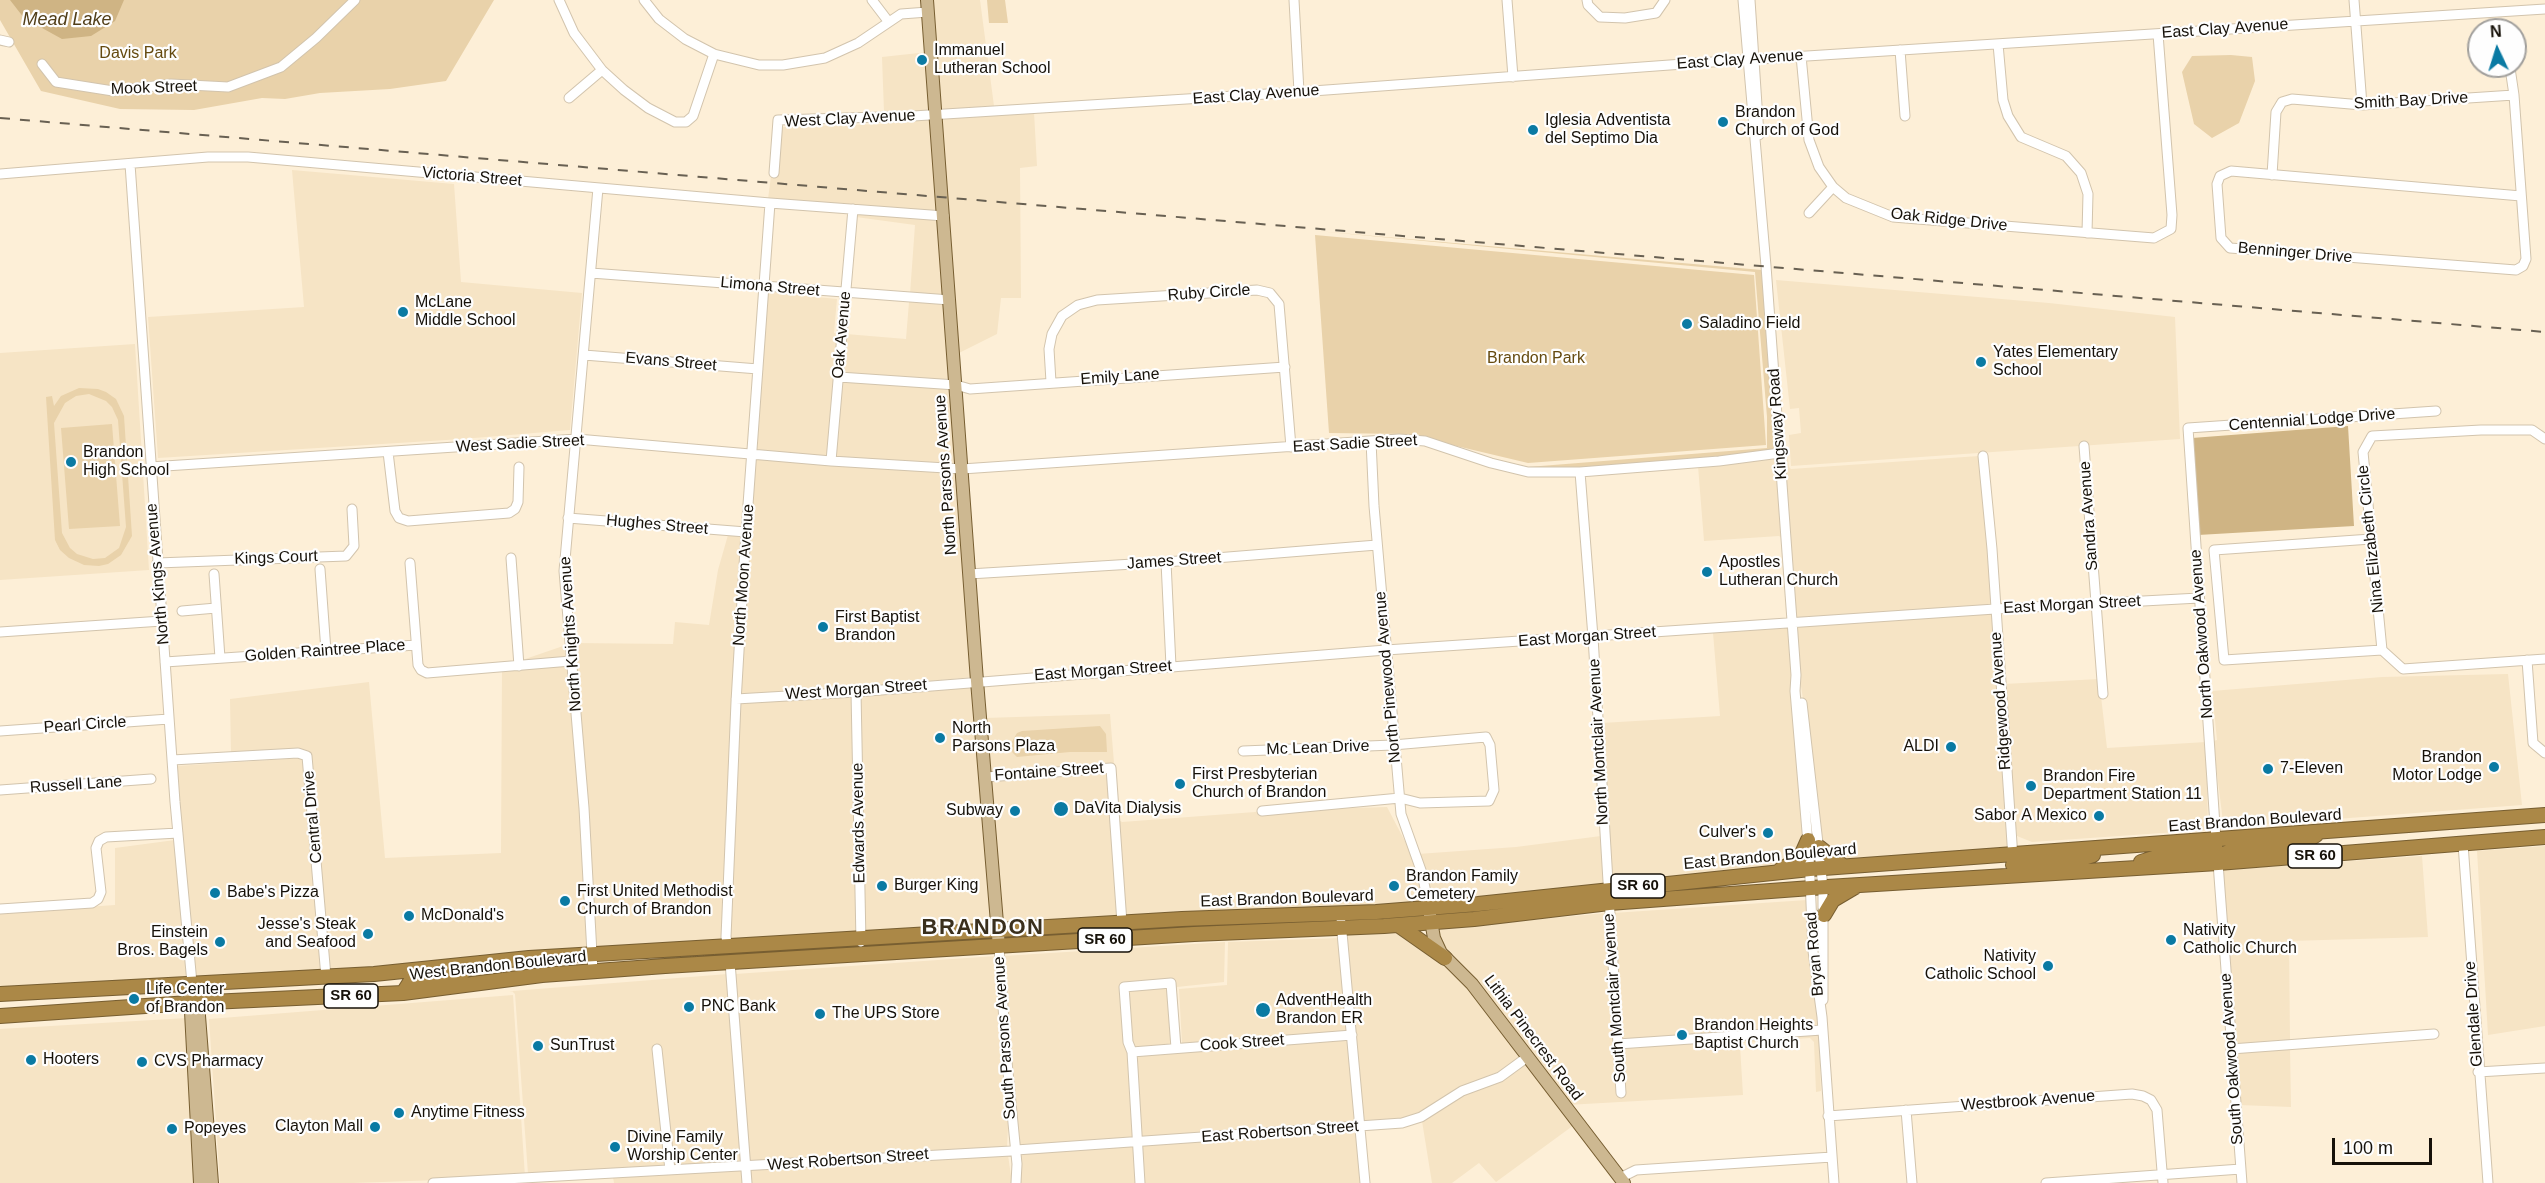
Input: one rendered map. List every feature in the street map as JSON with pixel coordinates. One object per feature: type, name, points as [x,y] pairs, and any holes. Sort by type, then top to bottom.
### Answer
[{"type":"highway","name":"East Brandon Boulevard","points":[[998,931],[1233,916],[1430,915],[1609,903],[1860,884],[2013,865],[2102,849],[2545,815]]},
{"type":"highway","points":[[2218,863],[2224,854],[2231,851],[2291,847],[2308,841],[2318,833]]},
{"type":"highway","name":"East Brandon Boulevard","points":[[999,947],[1398,925],[1430,915],[1608,889],[1843,866],[2013,865],[2131,868],[2545,837]]},
{"type":"highway","points":[[2131,868],[2163,855],[2212,851],[2216,840]]},
{"type":"highway","points":[[1777,872],[1800,858],[1814,844],[1843,866]]},
{"type":"highway","points":[[1824,915],[1836,897],[1860,884]]},
{"type":"highway","points":[[1398,925],[1445,958]]},
{"type":"highway","name":"West Brandon Boulevard","points":[[0,994],[326,977],[529,958],[998,931]]},
{"type":"highway","points":[[730,962],[731,957],[736,954],[772,950],[773,945]]},
{"type":"highway","points":[[677,966],[681,958],[717,956],[725,952],[728,947]]},
{"type":"highway","name":"West Brandon Boulevard","points":[[0,1016],[194,1003],[403,993],[512,978],[730,962],[999,947]]},
{"type":"highway","points":[[403,993],[410,982],[457,976],[463,974],[466,965]]},
{"type":"main road","name":"North Parsons Avenue","points":[[928,6],[977,681],[999,947]]},
{"type":"main road","name":"Lithia Pinecrest Road","points":[[1430,915],[1436,943],[1445,958],[1472,984],[1526,1058],[1622,1180]]},
{"type":"main road","points":[[192,983],[212,1183]]},
{"type":"main road","points":[[194,1003],[200,1183]]},
{"type":"street","name":"Mook Street","points":[[42,64],[56,82],[113,92],[171,84],[228,87],[281,67],[316,38],[355,0]]},
{"type":"street","points":[[559,0],[574,33],[602,70],[648,108],[675,122],[686,122],[693,116],[714,54]]},
{"type":"street","points":[[644,0],[659,19],[685,39],[714,54],[759,65],[805,63],[847,48],[901,14],[928,6]]},
{"type":"street","points":[[872,0],[888,21]]},
{"type":"street","points":[[1294,0],[1299,92]]},
{"type":"street","points":[[1507,0],[1513,77]]},
{"type":"street","points":[[1587,0],[1588,5],[1600,17],[1625,18],[1656,13],[1665,0]]},
{"type":"street","name":"Kingsway Road","points":[[1743,0],[1759,116],[1759,173],[1796,675],[1795,691],[1814,844],[1817,887]]},
{"type":"street","name":"Kingsway Road","points":[[1750,0],[1751,59]]},
{"type":"street","points":[[2354,0],[2362,105]]},
{"type":"street","name":"East Clay Avenue","points":[[936,114],[1299,92],[1751,59],[2545,9]]},
{"type":"street","name":"Oak Ridge Drive","points":[[1801,56],[1809,140],[1820,167],[1833,187],[1846,198],[1893,217],[2154,238],[2171,229],[2172,215],[2158,34]]},
{"type":"street","points":[[1998,44],[2003,100],[2008,116],[2021,137],[2066,156],[2081,173],[2088,194],[2087,233]]},
{"type":"street","points":[[1900,50],[1905,116]]},
{"type":"street","points":[[569,98],[602,70]]},
{"type":"street","points":[[2511,78],[2521,196]]},
{"type":"street","name":"Smith Bay Drive","points":[[2272,174],[2276,112],[2282,102],[2292,99],[2362,105],[2514,95]]},
{"type":"street","name":"West Clay Avenue","points":[[774,173],[778,120],[936,114]]},
{"type":"street","name":"Victoria Street","points":[[0,174],[214,157],[248,157],[944,216]]},
{"type":"street","name":"North Kings Avenue","points":[[130,164],[157,563],[192,983]]},
{"type":"street","name":"Benninger Drive","points":[[2231,171],[2521,196],[2526,259],[2523,266],[2516,270],[2230,248],[2221,238],[2217,184],[2220,176],[2231,171]]},
{"type":"street","points":[[1809,213],[1833,187]]},
{"type":"street","name":"North Knights Avenue","points":[[594,972],[584,808],[564,571],[598,188]]},
{"type":"street","name":"North Moon Avenue","points":[[728,947],[736,699],[770,203]]},
{"type":"street","name":"Oak Avenue","points":[[831,461],[853,209]]},
{"type":"street","name":"Limona Street","points":[[591,273],[846,294],[950,300]]},
{"type":"street","name":"Ruby Circle","points":[[1050,382],[1049,349],[1052,334],[1062,316],[1078,305],[1096,300],[1257,290],[1270,293],[1279,304],[1291,447]]},
{"type":"street","name":"Evans Street","points":[[584,355],[758,369]]},
{"type":"street","name":"Emily Lane","points":[[956,385],[970,389],[1285,367]]},
{"type":"street","points":[[838,377],[956,385]]},
{"type":"street","name":"Centennial Lodge Drive","points":[[2188,428],[2436,411]]},
{"type":"street","name":"North Oakwood Avenue","points":[[2188,428],[2216,840]]},
{"type":"street","name":"Nina Elizabeth Circle","points":[[2382,650],[2363,452],[2372,436],[2470,430],[2532,430],[2545,439]]},
{"type":"street","name":"West Sadie Street","points":[[150,467],[577,439],[831,461],[962,469]]},
{"type":"street","name":"East Sadie Street","points":[[962,469],[1399,439],[1425,441],[1491,463],[1528,472],[1580,472],[1719,461],[1780,453]]},
{"type":"street","name":"North Pinewood Avenue","points":[[1371,441],[1393,745],[1401,814],[1422,873],[1430,915]]},
{"type":"street","name":"Sandra Avenue","points":[[2084,446],[2103,694]]},
{"type":"street","points":[[388,452],[395,511],[399,518],[408,522],[509,513],[518,502],[519,468]]},
{"type":"street","name":"Ridgewood Avenue","points":[[1983,456],[1992,549],[2013,865]]},
{"type":"street","name":"North Montclair Avenue","points":[[1580,472],[1593,637],[1609,903]]},
{"type":"street","name":"Kings Court","points":[[157,563],[346,556],[354,546],[352,509]]},
{"type":"street","name":"Hughes Street","points":[[568,518],[746,532]]},
{"type":"street","points":[[2371,539],[2214,550],[2224,660],[2382,650],[2403,669],[2545,659]]},
{"type":"street","name":"James Street","points":[[969,573],[1166,562],[1377,544]]},
{"type":"street","points":[[511,558],[519,666]]},
{"type":"street","points":[[1166,562],[1171,666]]},
{"type":"street","points":[[410,563],[416,645]]},
{"type":"street","points":[[320,569],[326,651]]},
{"type":"street","points":[[214,574],[220,658]]},
{"type":"street","name":"East Morgan Street","points":[[977,681],[1386,650],[1995,609],[2199,598]]},
{"type":"street","points":[[182,611],[216,608]]},
{"type":"street","points":[[0,632],[162,621]]},
{"type":"street","name":"Golden Raintree Place","points":[[165,662],[416,645],[418,665],[427,674],[571,661]]},
{"type":"street","points":[[2527,660],[2533,743],[2545,753]]},
{"type":"street","name":"West Morgan Street","points":[[736,699],[856,692],[977,681]]},
{"type":"street","name":"Edwards Avenue","points":[[856,692],[862,954]]},
{"type":"street","name":"Pearl Circle","points":[[0,731],[169,719]]},
{"type":"street","name":"Mc Lean Drive","points":[[1243,751],[1393,745],[1486,737],[1490,745],[1494,790],[1489,801],[1420,803],[1400,798]]},
{"type":"street","name":"Central Drive","points":[[172,760],[298,753],[307,756],[326,977]]},
{"type":"street","name":"Fontaine Street","points":[[986,777],[1112,768],[1122,923]]},
{"type":"street","name":"Russell Lane","points":[[0,790],[151,779]]},
{"type":"street","points":[[1262,811],[1400,798]]},
{"type":"street","points":[[0,909],[92,903],[98,899],[101,892],[96,848],[99,841],[106,837],[178,833]]},
{"type":"street","name":"Glendale Drive","points":[[2463,844],[2478,1072],[2488,1183]]},
{"type":"street","name":"South Oakwood Avenue","points":[[2218,863],[2242,1183]]},
{"type":"street","name":"Bryan Road","points":[[1817,887],[1824,915],[1822,1030],[1834,1183]]},
{"type":"street","name":"Bryan Road","points":[[1817,887],[1816,985],[1822,1017]]},
{"type":"street","name":"South Montclair Avenue","points":[[1609,903],[1621,1092]]},
{"type":"street","points":[[1340,914],[1365,1183]]},
{"type":"street","name":"South Parsons Avenue","points":[[999,947],[1016,1183]]},
{"type":"street","points":[[730,962],[747,1183]]},
{"type":"street","points":[[1140,1183],[1132,1052],[1128,1042],[1124,987],[1171,983],[1176,1048]]},
{"type":"street","points":[[1618,1044],[1822,1030]]},
{"type":"street","points":[[2231,1048],[2434,1034]]},
{"type":"street","name":"Cook Street","points":[[1132,1052],[1352,1035]]},
{"type":"street","points":[[657,1049],[670,1170]]},
{"type":"street","name":"East Robertson Street","points":[[1013,1150],[1401,1123],[1421,1117],[1462,1090],[1503,1076],[1526,1058]]},
{"type":"street","points":[[2478,1072],[2545,1068]]},
{"type":"street","name":"Westbrook Avenue","points":[[1828,1116],[2143,1095],[2151,1100],[2157,1110],[2163,1179]]},
{"type":"street","points":[[1906,1110],[1912,1183]]},
{"type":"street","name":"West Robertson Street","points":[[433,1183],[610,1178],[670,1170],[1013,1150]]},
{"type":"street","points":[[1622,1180],[1636,1170],[1832,1157]]},
{"type":"street","points":[[2046,1183],[2163,1179],[2241,1169]]},
{"type":"shaded area","points":[[931,0],[980,0],[994,106],[939,110]]},
{"type":"shaded area","points":[[928,52],[932,111],[884,112],[882,57]]},
{"type":"shaded area","points":[[1034,112],[1037,166],[1020,168],[1021,298],[1001,298],[997,334],[957,354],[940,118]]},
{"type":"shaded area","points":[[933,118],[940,212],[768,199],[771,176],[777,177],[781,127],[884,124],[885,120]]},
{"type":"shaded area","name":"McLane Middle School","points":[[292,170],[454,184],[461,282],[582,293],[570,430],[158,458],[148,317],[304,307]]},
{"type":"shaded area","points":[[856,213],[940,220],[946,296],[910,294],[915,225],[856,217]]},
{"type":"shaded area","name":"Yates Elementary School","points":[[1776,280],[2049,303],[2175,317],[2180,439],[1791,466],[1789,435],[1801,433],[1799,408],[1790,409]]},
{"type":"shaded area","points":[[767,292],[837,299],[834,333],[839,334],[828,457],[757,451]]},
{"type":"shaded area","points":[[909,302],[946,304],[952,381],[842,373],[846,334],[906,339]]},
{"type":"shaded area","name":"Brandon High School","points":[[135,344],[149,570],[0,580],[0,353]]},
{"type":"shaded area","points":[[842,381],[953,389],[958,465],[835,457]]},
{"type":"shaded area","points":[[1979,456],[1991,605],[1795,620],[1784,459],[1788,459],[1791,469]]},
{"type":"shaded area","points":[[756,458],[959,472],[973,677],[856,688],[740,694],[749,532]]},
{"type":"shaded area","points":[[1777,459],[1782,538],[1779,536],[1704,541],[1698,466]]},
{"type":"shaded area","points":[[728,535],[742,536],[723,942],[596,948],[573,643],[673,644],[675,622],[709,625],[718,570]]},
{"type":"shaded area","points":[[1992,613],[2009,852],[1844,863],[1823,845],[1799,674],[1796,627]]},
{"type":"shaded area","points":[[1789,628],[1804,840],[1797,855],[1776,868],[1611,885],[1602,723],[1720,716],[1713,633]]},
{"type":"shaded area","points":[[566,645],[589,949],[484,954],[425,965],[329,971],[311,756],[307,751],[301,750],[231,753],[230,699],[369,682],[385,858],[501,853],[502,667]]},
{"type":"shaded area","points":[[2508,674],[2522,805],[2230,827],[2223,822],[2213,741],[2217,740],[2212,691],[2382,677]]},
{"type":"shaded area","points":[[2099,679],[2107,748],[2206,742],[2208,827],[2206,830],[2032,842],[2017,836],[2009,766],[2004,684]]},
{"type":"shaded area","points":[[974,685],[995,925],[863,935],[859,696]]},
{"type":"shaded area","points":[[853,696],[856,935],[730,942],[740,702]]},
{"type":"shaded area","points":[[1110,714],[1114,763],[989,773],[985,718]]},
{"type":"shaded area","points":[[303,758],[322,971],[195,978],[176,766]]},
{"type":"shaded area","points":[[1108,772],[1118,915],[1002,924],[990,781]]},
{"type":"shaded area","points":[[1387,807],[1408,847],[1419,875],[1425,903],[1125,915],[1119,820],[1122,822],[1259,811],[1259,815],[1323,809]]},
{"type":"shaded area","points":[[1601,836],[1604,886],[1432,902],[1418,854],[1516,847]]},
{"type":"shaded area","points":[[175,840],[188,979],[0,989],[0,913],[115,905],[115,848]]},
{"type":"shaded area","points":[[2545,846],[2545,1026],[2488,1035],[2477,851]]},
{"type":"shaded area","points":[[2422,856],[2428,937],[2289,941],[2290,1040],[2234,1044],[2222,870]]},
{"type":"shaded area","points":[[1807,900],[1813,985],[1819,1026],[1621,1040],[1613,913]]},
{"type":"shaded area","points":[[1606,913],[1618,1097],[1625,1096],[1621,1047],[1819,1034],[1821,1091],[1816,1092],[1814,1042],[1810,1038],[1742,1043],[1740,1046],[1743,1095],[1567,1105],[1447,954],[1436,929]]},
{"type":"shaded area","points":[[1401,931],[1443,961],[1469,987],[1521,1057],[1506,1069],[1460,1087],[1419,1114],[1401,1119],[1364,1123],[1346,934]]},
{"type":"shaded area","name":"AdventHealth Brandon ER","points":[[1339,938],[1347,1031],[1182,1043],[1179,989],[1227,985],[1228,942]]},
{"type":"shaded area","points":[[1225,942],[1224,982],[1177,987],[1179,1044],[1174,983],[1124,983],[1133,1138],[1019,1146],[1003,956]]},
{"type":"shaded area","points":[[996,956],[1008,1127],[1007,1147],[749,1162],[735,974]]},
{"type":"shaded area","points":[[728,974],[742,1162],[673,1166],[659,1045],[653,1046],[666,1167],[528,1174],[515,994],[512,991]]},
{"type":"shaded area","points":[[1168,988],[1172,1045],[1134,1048],[1131,1041],[1128,990]]},
{"type":"shaded area","points":[[513,995],[525,1177],[353,1183],[220,1183],[209,1019]]},
{"type":"shaded area","points":[[187,1018],[196,1183],[0,1183],[0,1029]]},
{"type":"shaded area","points":[[1349,1039],[1357,1123],[1140,1138],[1135,1056]]},
{"type":"shaded area","points":[[2290,1048],[2291,1107],[2239,1105],[2235,1052]]},
{"type":"shaded area","points":[[1526,1063],[1574,1125],[1496,1182],[1479,1163],[1452,1183],[1432,1183],[1422,1121],[1463,1094],[1501,1080]]},
{"type":"shaded area","points":[[1358,1131],[1361,1183],[1144,1183],[1141,1146]]},
{"type":"shaded area","points":[[1134,1146],[1137,1183],[1019,1183],[1020,1154]]},
{"type":"shaded area","points":[[1008,1155],[1012,1183],[750,1183],[749,1169]]},
{"type":"shaded area","points":[[742,1170],[743,1183],[614,1183],[613,1177]]},
{"type":"green space","name":"Davis Park","points":[[0,0],[494,0],[446,81],[390,89],[320,93],[285,99],[262,98],[194,110],[120,109],[41,91],[0,20]]},
{"type":"green space","points":[[987,0],[1005,0],[1008,23],[989,23]]},
{"type":"green space","points":[[2192,56],[2252,57],[2255,81],[2239,123],[2212,138],[2194,124],[2182,72]]},
{"type":"green space","points":[[1317,231],[1762,270],[1776,449],[1718,457],[1580,468],[1528,468],[1479,455],[1528,467],[1767,448],[1767,417],[1755,272]]},
{"type":"green space","name":"Brandon Park","points":[[1315,235],[1754,275],[1766,445],[1528,463],[1406,434],[1329,433]]},
{"type":"green space","points":[[79,388],[98,389],[116,399],[124,416],[132,536],[121,555],[108,564],[84,565],[69,558],[60,550],[55,540],[46,397],[52,396],[54,406],[61,396]],"holes":[[[89,394],[106,401],[112,407],[118,420],[126,527],[119,548],[105,558],[93,559],[77,554],[70,548],[62,533],[54,423],[65,403],[76,396]]]},
{"type":"green space","points":[[112,424],[120,526],[69,529],[61,428]]},
{"type":"green space","points":[[1100,726],[1106,734],[1107,752],[1070,752],[1017,757],[1010,745],[1017,733],[1022,731]]},
{"type":"water","name":"Mead Lake","points":[[10,0],[124,0],[115,21],[91,36],[62,39],[24,18]]},
{"type":"water","points":[[2348,426],[2354,526],[2198,535],[2192,438]]},
{"type":"railway","points":[[0,118],[2545,332]]},
{"type":"place","name":"Immanuel Lutheran School","points":[[922,60]]},
{"type":"place","name":"Brandon Church of God","points":[[1723,122]]},
{"type":"place","name":"Iglesia Adventista del Septimo Dia","points":[[1533,130]]},
{"type":"place","name":"McLane Middle School","points":[[403,312]]},
{"type":"place","name":"Saladino Field","points":[[1687,324]]},
{"type":"place","name":"Yates Elementary School","points":[[1981,362]]},
{"type":"place","name":"Brandon High School","points":[[71,462]]},
{"type":"place","name":"Apostles Lutheran Church","points":[[1707,572]]},
{"type":"place","name":"First Baptist Brandon","points":[[823,627]]},
{"type":"place","name":"North Parsons Plaza","points":[[940,738]]},
{"type":"place","name":"ALDI","points":[[1951,747]]},
{"type":"place","name":"Brandon Motor Lodge","points":[[2494,767]]},
{"type":"place","name":"7-Eleven","points":[[2268,769]]},
{"type":"place","name":"First Presbyterian Church of Brandon","points":[[1180,784]]},
{"type":"place","name":"Brandon Fire Department Station 11","points":[[2031,786]]},
{"type":"place","name":"DaVita Dialysis","points":[[1061,809]]},
{"type":"place","name":"Subway","points":[[1015,811]]},
{"type":"place","name":"Sabor A Mexico","points":[[2099,816]]},
{"type":"place","name":"Culver's","points":[[1768,833]]},
{"type":"place","name":"Burger King","points":[[882,886]]},
{"type":"place","name":"Brandon Family Cemetery","points":[[1394,886]]},
{"type":"place","name":"Babe's Pizza","points":[[215,893]]},
{"type":"place","name":"First United Methodist Church of Brandon","points":[[565,901]]},
{"type":"place","name":"McDonald's","points":[[409,916]]},
{"type":"place","name":"Jesse's Steak and Seafood","points":[[368,934]]},
{"type":"place","name":"Nativity Catholic Church","points":[[2171,940]]},
{"type":"place","name":"Einstein Bros. Bagels","points":[[220,942]]},
{"type":"place","name":"Nativity Catholic School","points":[[2048,966]]},
{"type":"place","name":"Life Center of Brandon","points":[[134,999]]},
{"type":"place","name":"PNC Bank","points":[[689,1007]]},
{"type":"place","name":"AdventHealth Brandon ER","points":[[1263,1010]]},
{"type":"place","name":"The UPS Store","points":[[820,1014]]},
{"type":"place","name":"Brandon Heights Baptist Church","points":[[1682,1035]]},
{"type":"place","name":"SunTrust","points":[[538,1046]]},
{"type":"place","name":"Hooters","points":[[31,1060]]},
{"type":"place","name":"CVS Pharmacy","points":[[142,1062]]},
{"type":"place","name":"Anytime Fitness","points":[[399,1113]]},
{"type":"place","name":"Clayton Mall","points":[[375,1127]]},
{"type":"place","name":"Popeyes","points":[[172,1129]]},
{"type":"place","name":"Divine Family Worship Center","points":[[615,1147]]},
{"type":"district","name":"BRANDON","points":[[983,928]]}]
